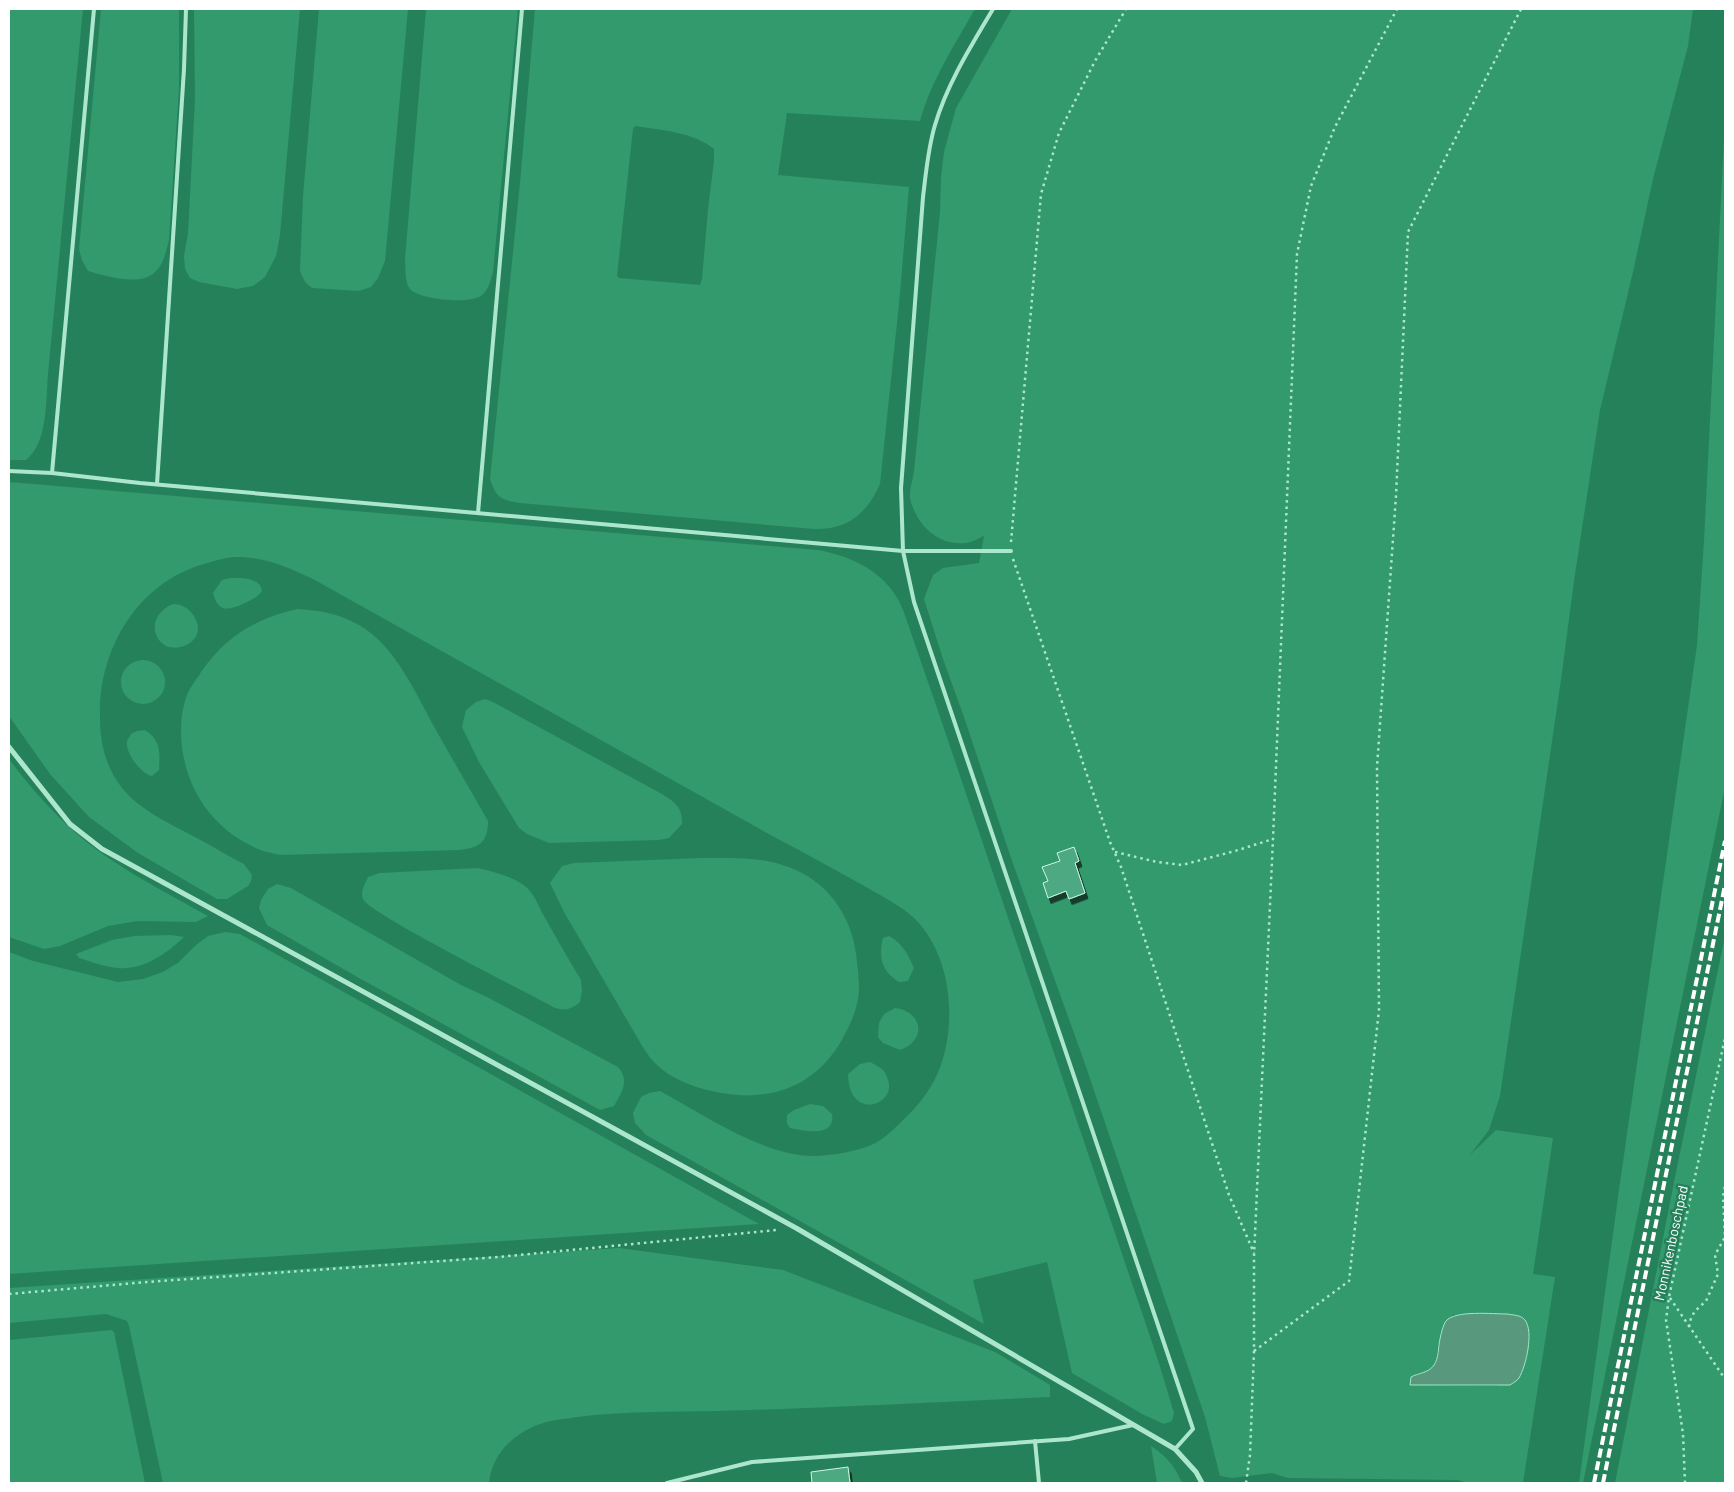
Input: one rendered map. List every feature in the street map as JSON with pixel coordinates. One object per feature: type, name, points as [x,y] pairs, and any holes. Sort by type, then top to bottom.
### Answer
[{"type":"street","points":[[9,747],[70,824],[102,849],[796,1228],[1174,1449],[1196,1472],[1202,1483]]},
{"type":"lane","points":[[52,473],[94,9]]},
{"type":"lane","points":[[157,484],[184,70],[186,9]]},
{"type":"lane","points":[[478,513],[522,9]]},
{"type":"lane","points":[[993,9],[958,70],[935,125],[928,156],[922,197],[901,488],[903,551],[914,602],[1193,1429],[1174,1449]]},
{"type":"lane","points":[[9,471],[52,473],[903,551],[1010,551]]},
{"type":"lane","points":[[667,1483],[752,1462],[1069,1439],[1133,1425]]},
{"type":"lane","points":[[1035,1441],[1039,1483]]},
{"type":"path","points":[[1126,9],[1095,61],[1059,132],[1041,194],[1010,551],[1124,876],[1229,1196],[1254,1254]]},
{"type":"path","points":[[1246,1483],[1250,1455],[1254,1351],[1254,1254],[1298,254],[1310,186],[1335,127],[1396,9]]},
{"type":"path","points":[[1254,1351],[1349,1281],[1379,1010],[1376,768],[1396,496],[1408,232],[1521,9]]},
{"type":"path","points":[[1115,852],[1157,862],[1182,865],[1273,839]]},
{"type":"path","name":"Monnikenboschpad","points":[[1685,1483],[1683,1434],[1666,1320],[1669,1297],[1725,1038]]},
{"type":"path","points":[[1689,1327],[1691,1318],[1695,1311],[1706,1301],[1718,1274],[1715,1256],[1725,1237],[1723,1196],[1725,1186]]},
{"type":"path","points":[[9,1294],[498,1257],[796,1228]]},
{"type":"path","points":[[1669,1297],[1725,1379]]},
{"type":"shaded area","points":[[9,9],[83,9],[46,408],[38,443],[26,460],[9,460]]},
{"type":"shaded area","points":[[101,9],[179,9],[179,89],[169,240],[161,265],[155,272],[141,279],[123,279],[88,271],[79,249]]},
{"type":"shaded area","points":[[194,9],[300,9],[280,235],[276,256],[265,277],[253,286],[237,289],[199,282],[190,278],[185,269],[184,256],[188,234],[195,99]]},
{"type":"shaded area","points":[[319,9],[408,9],[385,261],[378,278],[371,287],[359,291],[312,288],[305,282],[300,271],[303,196]]},
{"type":"shaded area","points":[[426,9],[518,9],[493,272],[486,291],[481,296],[466,300],[445,300],[415,293],[408,286],[406,278],[405,259]]},
{"type":"shaded area","points":[[535,9],[975,9],[937,77],[920,121],[787,113],[778,175],[909,187],[880,484],[875,495],[862,512],[846,523],[836,527],[814,529],[520,503],[504,499],[497,494],[490,479],[520,183]],"holes":[[[635,126],[687,135],[706,143],[714,149],[700,285],[619,278],[617,276],[633,129]]]},
{"type":"shaded area","points":[[1012,9],[1693,9],[1688,46],[1653,179],[1600,410],[1500,1096],[1489,1130],[1470,1155],[1496,1130],[1553,1138],[1533,1274],[1555,1277],[1523,1483],[1467,1483],[1458,1480],[1288,1478],[1272,1473],[1232,1478],[1220,1476],[1205,1417],[1084,1061],[1011,858],[924,599],[933,575],[943,568],[979,563],[984,536],[966,543],[946,541],[938,537],[930,532],[917,517],[910,498],[940,212],[944,152],[956,108]],"holes":[[[1507,1314],[1498,1386],[1410,1385],[1418,1373],[1426,1372],[1434,1365],[1441,1336],[1453,1315]]]},
{"type":"shaded area","points":[[1725,118],[1725,787],[1583,1483],[1579,1483],[1697,645]]},
{"type":"shaded area","points":[[9,482],[818,550],[842,556],[876,574],[893,592],[900,603],[907,621],[1158,1360],[1174,1413],[1172,1421],[1164,1424],[1144,1415],[1072,1373],[1047,1262],[973,1280],[984,1324],[646,1135],[635,1123],[633,1113],[641,1097],[660,1091],[735,1133],[776,1150],[816,1156],[830,1155],[865,1147],[883,1138],[911,1113],[927,1092],[942,1062],[947,1041],[949,1019],[948,996],[944,974],[938,953],[927,934],[914,918],[894,903],[861,884],[313,579],[275,563],[245,557],[219,560],[180,573],[159,587],[141,603],[126,623],[114,644],[106,668],[101,693],[101,737],[108,764],[122,788],[137,803],[154,815],[244,864],[252,875],[248,886],[227,899],[217,899],[138,853],[89,817],[50,774],[9,716]]},
{"type":"shaded area","points":[[244,578],[254,581],[261,586],[262,591],[256,597],[243,604],[228,609],[220,607],[213,593],[222,580]]},
{"type":"shaded area","points":[[174,604],[184,606],[189,610],[195,618],[198,627],[192,642],[176,648],[168,647],[161,642],[155,629],[156,620],[162,611]]},
{"type":"shaded area","points":[[297,609],[329,613],[352,621],[372,634],[395,659],[488,821],[486,835],[481,843],[472,848],[459,850],[280,855],[261,850],[243,841],[229,832],[206,809],[190,780],[182,747],[182,714],[188,692],[211,659],[231,639],[268,618]]},
{"type":"shaded area","points":[[147,660],[159,666],[164,673],[164,691],[159,698],[152,703],[139,704],[131,701],[124,694],[121,678],[124,670],[131,663]]},
{"type":"shaded area","points":[[485,699],[662,794],[679,809],[682,824],[669,838],[659,840],[549,843],[527,834],[519,828],[479,762],[462,727],[466,710],[476,702]]},
{"type":"shaded area","points":[[145,730],[154,738],[159,753],[159,770],[152,776],[139,767],[131,757],[127,746],[127,741],[131,734]]},
{"type":"shaded area","points":[[9,759],[29,785],[83,839],[134,875],[208,916],[196,922],[138,921],[108,926],[60,946],[44,949],[9,937]]},
{"type":"shaded area","points":[[702,858],[753,859],[778,863],[802,873],[814,880],[834,899],[852,935],[858,972],[859,994],[849,1027],[836,1049],[824,1064],[810,1076],[795,1085],[779,1091],[761,1095],[722,1093],[685,1083],[661,1068],[650,1058],[641,1044],[564,912],[550,883],[562,866],[574,863]]},
{"type":"shaded area","points":[[478,868],[514,880],[525,886],[531,893],[581,980],[580,1002],[571,1008],[555,1008],[419,936],[372,907],[362,896],[368,877],[380,873]]},
{"type":"shaded area","points":[[277,884],[291,888],[461,985],[618,1067],[624,1077],[624,1086],[614,1106],[600,1110],[359,978],[267,925],[259,908],[261,900],[268,889]]},
{"type":"shaded area","points":[[225,932],[240,934],[759,1224],[9,1274],[9,952],[33,961],[118,982],[143,979],[163,972],[179,962],[208,936]]},
{"type":"shaded area","points":[[171,935],[184,937],[154,960],[128,968],[108,967],[79,958],[76,954],[112,940],[134,936]]},
{"type":"shaded area","points":[[889,936],[904,949],[914,968],[908,981],[899,982],[885,969],[881,958],[881,951],[883,938]]},
{"type":"shaded area","points":[[1725,936],[1725,1483],[1615,1483],[1675,1177]]},
{"type":"shaded area","points":[[895,1008],[911,1014],[918,1026],[915,1040],[900,1050],[883,1043],[878,1037],[879,1023],[884,1014]]},
{"type":"shaded area","points":[[870,1062],[885,1072],[889,1089],[886,1096],[880,1102],[863,1104],[856,1099],[850,1089],[848,1074],[860,1064]]},
{"type":"shaded area","points":[[810,1104],[823,1106],[832,1114],[832,1122],[829,1127],[818,1131],[790,1128],[787,1123],[787,1115]]},
{"type":"shaded area","points":[[619,1248],[783,1270],[995,1352],[1050,1385],[1050,1397],[630,1413],[558,1420],[530,1428],[513,1439],[499,1454],[494,1463],[489,1483],[163,1483],[127,1321],[106,1314],[9,1323],[9,1288]]},
{"type":"shaded area","points":[[1475,1313],[1507,1314],[1523,1318],[1528,1325],[1529,1332],[1526,1358],[1522,1373],[1516,1381],[1510,1385],[1410,1385],[1411,1377],[1432,1368],[1436,1362],[1439,1342],[1446,1321],[1457,1315]]},
{"type":"shaded area","points":[[111,1330],[114,1332],[145,1483],[9,1483],[9,1340]]},
{"type":"shaded area","points":[[1151,1446],[1170,1462],[1182,1483],[1157,1483]]},
{"type":"building","points":[[1074,847],[1079,861],[1075,863],[1085,893],[1069,899],[1066,891],[1048,898],[1043,883],[1048,881],[1042,867],[1060,861],[1057,853]]},
{"type":"building","points":[[848,1467],[850,1483],[812,1483],[811,1472]]},
{"type":"railway","points":[[1594,1483],[1725,841]]},
{"type":"railway","points":[[1603,1483],[1725,885]]}]
